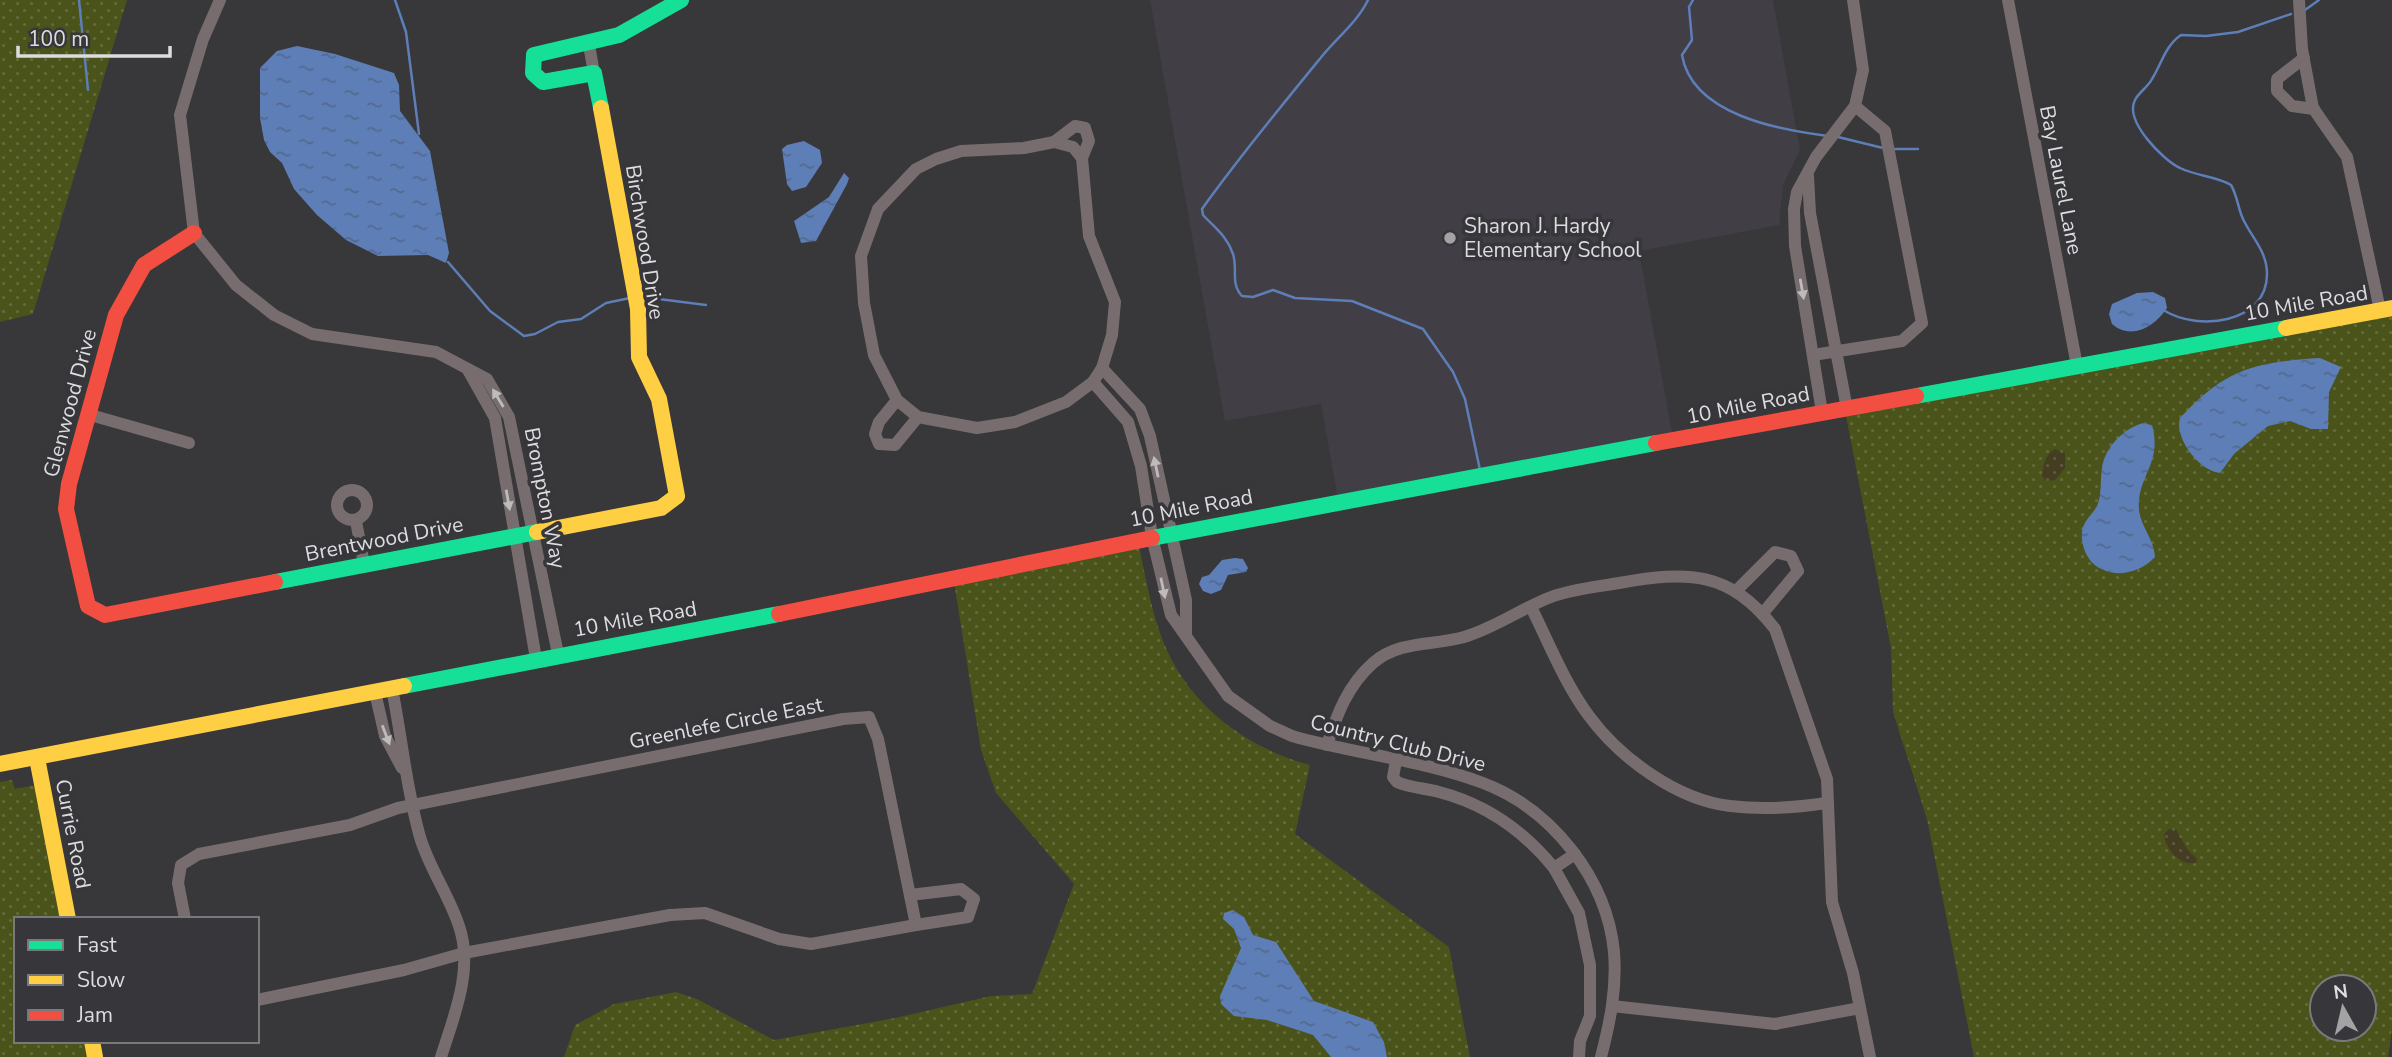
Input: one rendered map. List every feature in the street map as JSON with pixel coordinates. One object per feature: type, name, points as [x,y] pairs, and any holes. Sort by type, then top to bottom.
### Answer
[{"type":"main road","points":[[594,73],[543,82],[533,73],[534,55],[589,45],[630,30],[681,0]]},
{"type":"main road","name":"Birchwood Drive","points":[[594,73],[638,309],[639,357],[659,399],[677,496]]},
{"type":"main road","name":"Glenwood Drive","points":[[96,612],[88,606],[66,509],[69,484],[87,414],[116,315],[144,265],[194,233]]},
{"type":"main road","name":"10 Mile Road","points":[[0,764],[392,689],[558,654],[703,629],[1172,533],[2386,309]]},
{"type":"main road","name":"Brentwood Drive","points":[[96,612],[105,615],[662,508],[677,496]]},
{"type":"main road","name":"Currie Road","points":[[37,758],[68,917]]},
{"type":"street","points":[[194,233],[180,115],[203,39],[220,0]]},
{"type":"street","points":[[1822,412],[1794,246],[1794,209],[1797,192],[1808,177],[1816,157],[1854,106],[1863,70],[1853,0]]},
{"type":"street","name":"Bay Laurel Lane","points":[[2011,0],[2077,366]]},
{"type":"street","points":[[2299,0],[2304,58],[2314,109],[2347,157],[2386,309]]},
{"type":"street","name":"Birchwood Drive","points":[[589,45],[594,73]]},
{"type":"street","points":[[2304,58],[2277,79],[2277,91],[2292,106],[2314,109]]},
{"type":"street","points":[[1813,355],[1902,341],[1922,323],[1885,131],[1854,106]]},
{"type":"street","points":[[1054,142],[1074,125],[1085,128],[1089,141],[1082,158],[1090,236],[1115,302],[1112,335],[1102,368],[1093,382],[1066,402],[1015,422],[977,428],[918,417],[897,400],[874,355],[864,303],[861,256],[878,209],[916,169],[961,151],[1024,148],[1054,142],[1073,147],[1082,158]]},
{"type":"street","points":[[1808,177],[1816,243],[1847,409]]},
{"type":"street","name":"Brompton Way","points":[[194,233],[236,285],[274,315],[312,334],[436,352],[487,379],[509,417],[536,659]]},
{"type":"street","points":[[1794,246],[1816,243]]},
{"type":"street","points":[[1102,368],[1140,410],[1150,436],[1186,600],[1186,634]]},
{"type":"street","name":"Country Club Drive","points":[[1093,382],[1128,422],[1142,466],[1152,537],[1166,602],[1215,681],[1237,703],[1270,726],[1292,736],[1460,775],[1509,795],[1535,813],[1575,854],[1592,881],[1610,931],[1615,972],[1612,1006],[1601,1057]]},
{"type":"street","points":[[897,400],[879,422],[875,433],[879,444],[895,446],[918,417]]},
{"type":"street","points":[[87,414],[189,443]]},
{"type":"street","points":[[356,521],[363,564]]},
{"type":"street","name":"Brompton Way","points":[[523,533],[558,654]]},
{"type":"street","points":[[1737,590],[1775,552],[1791,556],[1798,571],[1763,613]]},
{"type":"street","points":[[1327,745],[1340,708],[1352,685],[1374,662],[1403,647],[1464,637],[1564,593],[1665,575],[1711,579],[1737,590],[1763,613],[1775,629],[1828,779],[1826,803],[1830,821],[1832,902],[1870,1057]]},
{"type":"street","points":[[1531,607],[1588,716],[1615,745],[1647,771],[1683,792],[1728,806],[1788,808],[1826,803]]},
{"type":"street","points":[[392,689],[412,807],[422,841],[460,928],[464,953],[462,991],[441,1057]]},
{"type":"street","points":[[375,692],[385,736],[406,774]]},
{"type":"street","name":"Greenlefe Circle East","points":[[412,807],[843,719],[869,717],[878,739],[916,925]]},
{"type":"street","points":[[1396,761],[1393,777],[1397,782],[1458,798],[1495,814],[1533,844],[1555,868],[1579,913],[1590,965],[1590,1016],[1580,1041],[1578,1057]]},
{"type":"street","points":[[185,917],[178,883],[181,865],[199,854],[350,825],[398,808],[412,807]]},
{"type":"street","points":[[1555,868],[1575,854]]},
{"type":"street","points":[[259,1000],[404,970],[464,953],[670,915],[705,913],[779,939],[811,944],[968,917],[974,899],[961,888],[911,895]]},
{"type":"street","points":[[1612,1006],[1775,1024],[1860,1008]]},
{"type":"shaded area","name":"Sharon J. Hardy Elementary School","points":[[1150,0],[1773,0],[1800,150],[1783,185],[1779,225],[1639,251],[1673,438],[1338,499],[1321,404],[1225,421]]},
{"type":"green space","points":[[0,0],[127,0],[33,314],[0,322]]},
{"type":"green space","points":[[2392,315],[2392,1029],[2388,1057],[1974,1057],[1927,819],[1893,712],[1891,648],[1846,416]]},
{"type":"green space","points":[[1139,546],[1159,630],[1169,655],[1183,678],[1217,717],[1238,732],[1285,757],[1310,765],[1295,834],[1449,947],[1470,1057],[564,1057],[575,1025],[614,1004],[676,992],[697,999],[774,1040],[895,1018],[991,996],[1032,994],[1074,884],[996,793],[981,750],[954,582]]},
{"type":"green space","points":[[12,780],[15,789],[41,784],[67,917],[14,917],[14,1043],[90,1043],[93,1057],[0,1057],[0,782]]},
{"type":"sand","points":[[2055,449],[2065,453],[2065,468],[2055,480],[2046,481],[2042,476],[2044,465],[2049,454]]},
{"type":"sand","points":[[2169,829],[2176,829],[2187,849],[2197,859],[2196,863],[2184,862],[2170,851],[2164,834]]},
{"type":"water","points":[[297,46],[335,54],[394,73],[399,85],[400,111],[430,151],[449,253],[446,263],[428,255],[378,256],[346,240],[317,215],[294,189],[282,163],[270,152],[264,140],[260,118],[260,68],[277,51]]},
{"type":"water","points":[[804,141],[820,150],[822,163],[806,187],[792,191],[787,184],[782,149]]},
{"type":"water","points":[[844,173],[849,178],[847,184],[816,241],[801,243],[794,221],[829,197]]},
{"type":"water","points":[[2153,292],[2165,298],[2167,308],[2150,325],[2127,331],[2112,324],[2109,314],[2112,304],[2137,293]]},
{"type":"water","points":[[2320,358],[2341,367],[2329,392],[2328,429],[2311,429],[2290,421],[2268,426],[2234,454],[2220,473],[2204,466],[2184,444],[2179,426],[2180,418],[2227,379],[2259,366]]},
{"type":"water","points":[[2143,423],[2152,425],[2154,450],[2141,488],[2139,510],[2155,557],[2134,571],[2111,572],[2101,569],[2085,552],[2083,529],[2099,502],[2102,468],[2107,453],[2122,434]]},
{"type":"water","points":[[1243,559],[1248,568],[1246,572],[1228,575],[1221,590],[1211,594],[1203,591],[1199,584],[1202,577],[1209,575],[1222,560]]},
{"type":"water","points":[[1233,910],[1244,917],[1253,935],[1276,942],[1314,1001],[1373,1022],[1384,1042],[1387,1057],[1331,1057],[1313,1035],[1267,1020],[1234,1016],[1221,1004],[1220,996],[1241,948],[1234,929],[1223,919],[1224,913]]},
{"type":"waterway","points":[[79,0],[88,90]]},
{"type":"waterway","points":[[395,0],[406,32],[419,134]]},
{"type":"waterway","points":[[1368,0],[1353,22],[1323,55],[1231,170],[1202,209],[1203,215],[1230,248],[1236,286],[1242,296],[1253,297],[1273,290],[1295,298],[1352,301],[1423,329],[1453,372],[1465,399],[1480,470]]},
{"type":"waterway","points":[[1693,0],[1689,7],[1692,40],[1682,55],[1689,75],[1702,92],[1720,105],[1763,124],[1828,136]]},
{"type":"waterway","points":[[2305,10],[2319,0]]},
{"type":"waterway","points":[[2165,311],[2195,321],[2228,319],[2243,313],[2256,304],[2264,291],[2266,266],[2262,252],[2242,217],[2231,185],[2186,171],[2164,157],[2140,129],[2133,109],[2135,100],[2150,82],[2171,44],[2181,35],[2206,36],[2238,32],[2291,14]]},
{"type":"waterway","points":[[1838,137],[1883,148]]},
{"type":"waterway","points":[[1893,149],[1918,149]]},
{"type":"waterway","points":[[448,262],[490,311],[524,336],[535,334],[558,322],[581,319],[606,303],[630,298]]},
{"type":"waterway","points":[[643,297],[706,305]]},
{"type":"traffic: fast","points":[[601,108],[594,73],[543,82],[533,73],[534,55],[619,35],[681,0]]},
{"type":"traffic: fast","points":[[1916,396],[2286,328]]},
{"type":"traffic: fast","points":[[1152,538],[1656,443]]},
{"type":"traffic: fast","points":[[275,582],[537,532]]},
{"type":"traffic: fast","points":[[404,686],[779,614]]},
{"type":"traffic: slow","points":[[537,532],[661,508],[677,496],[659,399],[639,357],[638,309],[601,108]]},
{"type":"traffic: slow","points":[[2286,328],[2392,308]]},
{"type":"traffic: slow","points":[[0,764],[404,686]]},
{"type":"traffic: slow","points":[[37,758],[68,917]]},
{"type":"traffic: slow","points":[[92,1043],[95,1057]]},
{"type":"traffic: jam","points":[[194,233],[144,265],[116,315],[69,484],[66,509],[88,606],[105,615],[275,582]]},
{"type":"traffic: jam","points":[[1656,443],[1916,396]]},
{"type":"traffic: jam","points":[[779,614],[1152,538]]},
{"type":"place","name":"Sharon J. Hardy Elementary School","points":[[1450,238]]}]
